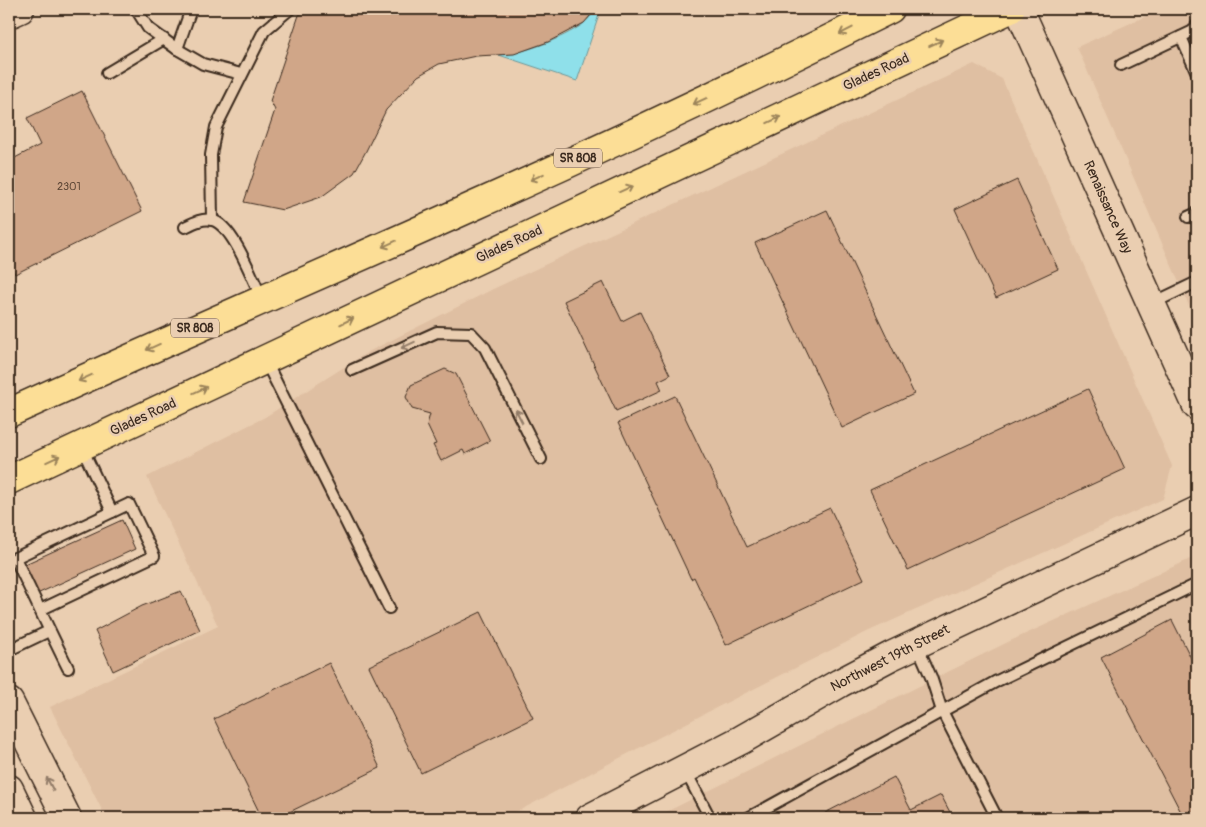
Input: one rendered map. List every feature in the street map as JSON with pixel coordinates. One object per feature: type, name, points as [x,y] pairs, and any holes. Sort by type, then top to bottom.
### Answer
[{"type":"main road","name":"SR 808","points":[[9,413],[477,205],[788,60],[890,9]]},
{"type":"main road","name":"Glades Road","points":[[9,480],[1010,9]]},
{"type":"street","points":[[9,14],[20,9]]},
{"type":"street","name":"Renaissance Way","points":[[1019,9],[1197,406]]},
{"type":"street","name":"Northwest 19th Street","points":[[590,818],[756,732],[857,674],[1197,510]]},
{"type":"street","points":[[9,702],[67,818]]},
{"type":"street","points":[[9,789],[23,818]]},
{"type":"lane","points":[[136,9],[148,28],[164,40],[203,64],[241,74]]},
{"type":"lane","points":[[177,48],[191,9]]},
{"type":"lane","points":[[212,220],[211,155],[213,140],[222,113],[264,31],[290,9]]},
{"type":"lane","points":[[1121,65],[1193,31],[1197,25]]},
{"type":"lane","points":[[1181,37],[1192,50],[1197,73]]},
{"type":"lane","points":[[107,73],[164,40]]},
{"type":"lane","points":[[185,227],[201,220],[212,220],[222,226],[233,240],[262,299]]},
{"type":"lane","points":[[1151,303],[1197,282]]},
{"type":"lane","points":[[352,370],[437,332],[472,333],[484,348],[541,459]]},
{"type":"lane","points":[[265,359],[389,608]]},
{"type":"lane","points":[[81,446],[112,512]]},
{"type":"lane","points":[[40,610],[154,556],[129,504],[15,558],[50,631],[68,668]]},
{"type":"lane","points":[[748,818],[997,681],[1197,584]]},
{"type":"lane","points":[[9,650],[50,631]]},
{"type":"lane","points":[[917,644],[931,677],[942,711],[997,818]]},
{"type":"lane","points":[[685,770],[710,818]]},
{"type":"shaded area","points":[[1162,9],[1197,9],[1197,324],[1077,47]]},
{"type":"shaded area","points":[[974,64],[1002,79],[1172,466],[1163,499],[869,631],[700,716],[505,818],[106,818],[50,707],[218,626],[147,477],[265,417],[368,352],[493,289]]},
{"type":"shaded area","points":[[1197,556],[1197,818],[654,818],[1010,641]]},
{"type":"water","points":[[596,9],[601,9],[577,81],[499,55],[531,48],[565,35],[583,24]]},
{"type":"building","points":[[311,9],[596,9],[584,23],[548,42],[514,54],[476,56],[439,64],[418,76],[386,110],[354,173],[321,197],[283,210],[244,202],[275,110],[270,101],[299,15]]},
{"type":"building","points":[[82,91],[142,211],[15,274],[11,266],[9,267],[9,161],[40,145],[27,118]]},
{"type":"building","points":[[1017,180],[1058,269],[996,298],[955,209]]},
{"type":"building","points":[[827,210],[914,394],[842,428],[755,243]]},
{"type":"building","points":[[603,282],[622,321],[640,312],[670,375],[658,381],[662,390],[616,411],[564,301]]},
{"type":"building","points":[[445,369],[456,374],[490,441],[465,454],[463,450],[441,461],[433,445],[436,444],[427,425],[430,414],[412,409],[406,397],[411,385]]},
{"type":"building","points":[[1088,389],[1125,469],[908,570],[870,490]]},
{"type":"building","points":[[675,396],[747,547],[830,508],[864,579],[726,645],[694,577],[691,579],[618,423]]},
{"type":"building","points":[[122,520],[135,549],[37,594],[23,565]]},
{"type":"building","points":[[181,591],[200,630],[113,671],[95,631],[142,606]]},
{"type":"building","points":[[481,612],[533,718],[421,773],[369,666]]},
{"type":"building","points":[[1172,620],[1197,670],[1197,818],[1184,818],[1101,657]]},
{"type":"building","points":[[329,663],[380,768],[277,818],[262,818],[214,719]]},
{"type":"building","points":[[894,777],[911,810],[941,795],[953,818],[828,818],[825,813]]}]
